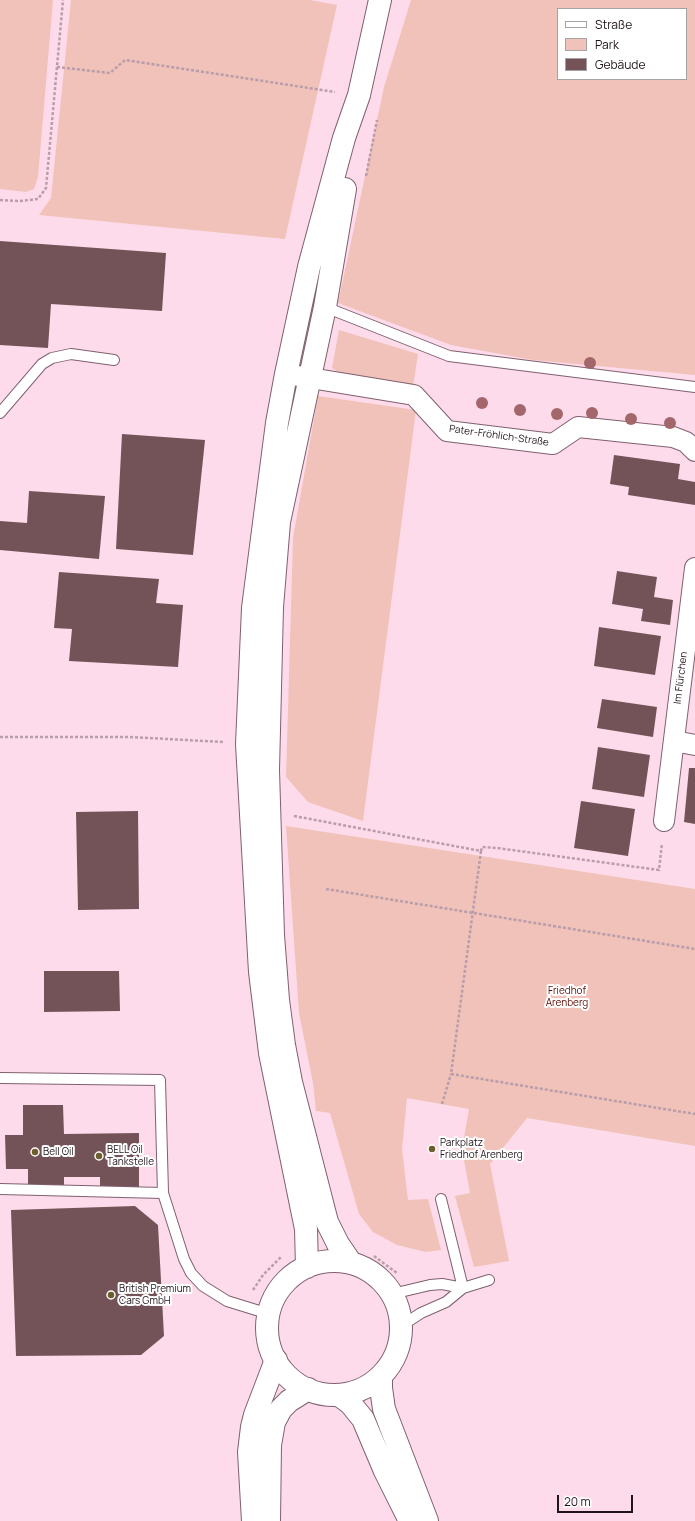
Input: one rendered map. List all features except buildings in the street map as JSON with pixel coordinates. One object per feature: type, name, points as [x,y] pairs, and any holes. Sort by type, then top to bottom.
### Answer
[{"type":"main road","points":[[351,1263],[335,1239],[327,1222],[291,1082],[285,1052],[278,1000],[268,812],[270,655],[276,547],[291,458],[302,417],[325,307],[336,237],[354,145],[359,95],[380,0]]},
{"type":"main road","points":[[307,1267],[306,1229],[278,1098],[264,1015],[250,824],[247,744],[253,608],[277,423],[286,374],[309,267],[344,138],[359,95]]},
{"type":"main road","points":[[336,1261],[351,1263],[375,1274],[392,1294],[397,1304],[401,1326],[397,1353],[381,1376],[362,1389],[339,1395],[318,1393],[295,1382],[284,1372],[276,1360],[270,1345],[268,1330],[269,1314],[274,1299],[282,1286],[294,1275],[307,1267],[321,1262],[336,1261]]},
{"type":"main road","points":[[253,1521],[249,1452],[252,1427],[255,1415],[276,1360]]},
{"type":"main road","points":[[381,1376],[384,1408],[427,1521]]},
{"type":"main road","points":[[269,1521],[270,1445],[274,1422],[281,1408],[289,1400],[308,1389]]},
{"type":"main road","points":[[339,1395],[350,1403],[363,1420],[385,1471],[410,1521]]},
{"type":"street","name":"Pater-Fröhlich-Straße","points":[[286,374],[414,395],[447,431],[552,444],[578,427],[673,437],[686,442],[695,451]]},
{"type":"street","name":"Im Flürchen","points":[[664,821],[695,568]]},
{"type":"street","points":[[674,742],[695,745]]},
{"type":"lane","points":[[325,307],[449,356],[695,387]]},
{"type":"lane","points":[[0,413],[42,364],[52,358],[71,354],[114,360]]},
{"type":"lane","points":[[0,1078],[160,1080],[164,1193],[184,1259],[195,1277],[203,1286],[227,1301],[269,1314]]},
{"type":"lane","points":[[0,1189],[164,1193]]},
{"type":"lane","points":[[441,1199],[463,1288]]},
{"type":"lane","points":[[401,1326],[417,1315],[446,1302],[463,1288],[489,1280]]},
{"type":"lane","points":[[392,1294],[442,1284],[463,1288]]},
{"type":"path","points":[[0,200],[20,201],[38,199],[46,188],[63,0]]},
{"type":"path","points":[[57,67],[110,73],[125,60],[359,95]]},
{"type":"path","points":[[365,180],[378,118]]},
{"type":"path","points":[[0,737],[130,737],[247,744]]},
{"type":"path","points":[[268,812],[481,851]]},
{"type":"path","points":[[442,1104],[451,1074],[482,847],[659,870],[664,821]]},
{"type":"path","points":[[326,889],[695,949]]},
{"type":"path","points":[[451,1074],[695,1114]]},
{"type":"path","points":[[371,1254],[397,1273],[411,1279],[422,1287]]},
{"type":"green space","points":[[0,0],[53,0],[38,177],[34,189],[26,192],[0,189]]},
{"type":"green space","points":[[71,0],[310,0],[337,5],[285,239],[39,215],[51,198]]},
{"type":"green space","points":[[411,0],[695,0],[695,375],[533,360],[451,345],[338,303],[384,87]]},
{"type":"green space","points":[[339,330],[418,354],[413,387],[341,374],[332,368]]},
{"type":"green space","points":[[318,396],[416,410],[363,821],[308,802],[286,777],[293,538]]},
{"type":"green space","name":"Friedhof Arenberg","points":[[286,826],[695,889],[695,1146],[527,1118],[490,1164],[509,1261],[474,1267],[455,1196],[470,1193],[462,1149],[469,1109],[407,1098],[402,1149],[408,1200],[428,1199],[441,1250],[426,1252],[397,1245],[373,1232],[359,1214],[330,1113],[316,1111],[313,1083],[299,1013]]},
{"type":"place","name":"Parkplatz Friedhof Arenberg","points":[[432,1149]]},
{"type":"place","name":"Bell Oil","points":[[35,1152]]},
{"type":"place","name":"BELL Oil Tankstelle","points":[[99,1156]]},
{"type":"place","name":"British Premium Cars GmbH","points":[[111,1295]]}]
